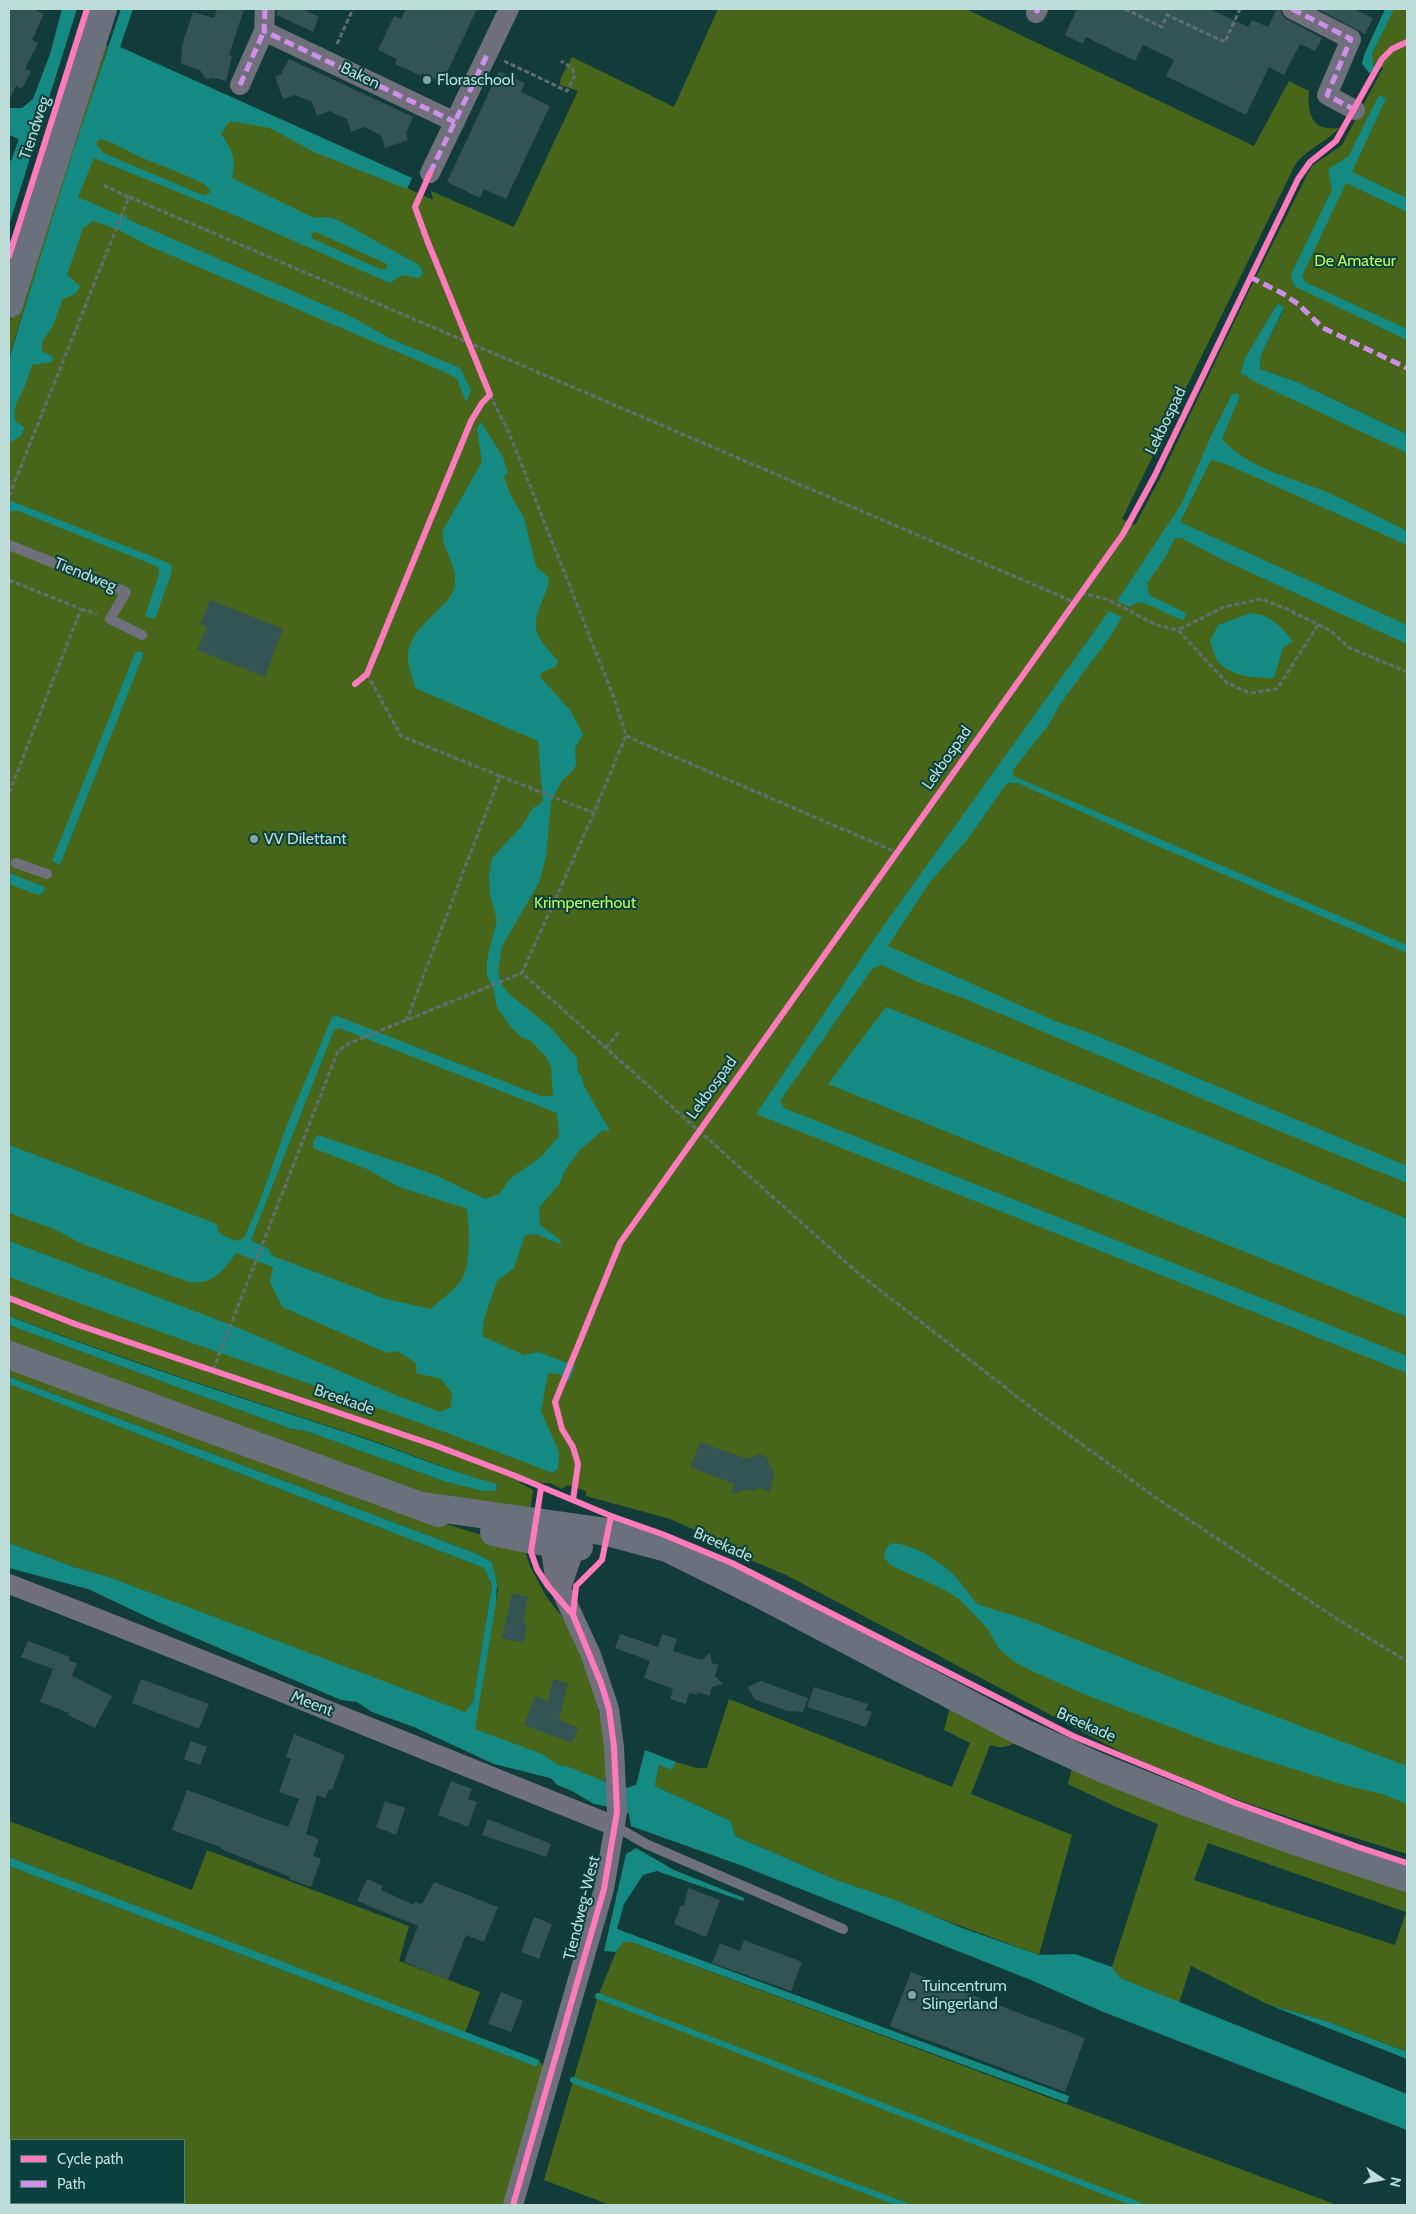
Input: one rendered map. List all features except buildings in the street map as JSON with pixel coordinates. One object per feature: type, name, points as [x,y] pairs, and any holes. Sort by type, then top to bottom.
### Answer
[{"type":"main road","name":"Tiendweg","points":[[9,304],[103,9]]},
{"type":"main road","name":"Breekade","points":[[9,1355],[363,1486],[423,1506],[564,1536],[646,1558],[713,1572],[764,1596],[1020,1731],[1099,1767],[1289,1839],[1407,1878]]},
{"type":"street","points":[[240,85],[264,31],[265,9]]},
{"type":"street","points":[[430,173],[509,9]]},
{"type":"street","points":[[1292,9],[1351,39],[1327,95],[1355,110]]},
{"type":"street","name":"Baken","points":[[264,31],[455,122]]},
{"type":"street","name":"Tiendweg-West","points":[[513,2205],[604,1890],[616,1819],[614,1747],[608,1709],[591,1655],[561,1588],[564,1536]]},
{"type":"street","name":"Meent","points":[[9,1584],[429,1750],[616,1819]]},
{"type":"lane","name":"Tiendweg","points":[[9,545],[126,592],[110,619],[142,635]]},
{"type":"lane","points":[[16,862],[47,874]]},
{"type":"lane","points":[[616,1819],[646,1844],[843,1930]]},
{"type":"path","points":[[329,61],[353,9]]},
{"type":"path","points":[[1125,9],[1162,27],[1167,16],[1224,42],[1240,9]]},
{"type":"path","points":[[488,53],[567,91],[575,75],[572,68],[561,61]]},
{"type":"path","points":[[103,185],[1074,602]]},
{"type":"path","points":[[9,496],[129,197]]},
{"type":"path","points":[[464,332],[472,350]]},
{"type":"path","points":[[212,1370],[338,1050],[406,1019],[505,978],[522,973],[594,813],[626,735],[614,698],[509,433],[488,397],[487,386]]},
{"type":"path","points":[[9,580],[81,609],[9,793]]},
{"type":"path","points":[[1069,610],[1086,585]]},
{"type":"path","points":[[1081,592],[1109,600],[1156,625],[1178,630],[1227,683],[1250,694],[1277,689],[1318,625]]},
{"type":"path","points":[[1178,630],[1224,607],[1261,599],[1287,609],[1331,632],[1348,647],[1407,672]]},
{"type":"path","points":[[361,679],[367,674],[370,665]]},
{"type":"path","points":[[367,674],[401,736],[594,813]]},
{"type":"path","points":[[626,735],[896,852]]},
{"type":"path","points":[[406,1019],[500,776]]},
{"type":"path","points":[[891,860],[902,845]]},
{"type":"path","points":[[522,973],[858,1273],[1033,1408],[1155,1497],[1337,1619],[1407,1661]]},
{"type":"path","points":[[606,1048],[620,1031]]},
{"type":"path","points":[[203,1367],[222,1373]]},
{"type":"green space","name":"Krimpenerhout","points":[[718,9],[966,9],[1254,146],[1289,81],[1309,91],[1311,117],[1317,125],[1326,128],[1339,128],[1305,154],[1295,165],[1122,519],[1135,525],[1161,476],[1248,293],[1308,173],[1312,166],[1342,145],[1383,68],[1376,64],[1374,68],[1373,63],[1369,61],[1393,9],[1407,9],[1407,434],[1297,382],[1260,369],[1261,355],[1284,309],[1277,304],[1242,365],[1407,441],[1407,1854],[1206,1789],[1119,1751],[786,1575],[729,1551],[697,1531],[670,1519],[586,1496],[586,1491],[567,1485],[562,1489],[550,1483],[518,1482],[533,1490],[530,1513],[418,1494],[9,1344],[9,1325],[291,1429],[306,1431],[446,1482],[483,1491],[496,1491],[497,1485],[365,1438],[141,1364],[9,1316],[9,423],[113,53],[433,200],[431,191],[514,227],[578,91],[560,85],[561,77],[572,57],[674,107]]},
{"type":"green space","points":[[98,45],[108,46],[9,357],[9,324]]},
{"type":"green space","points":[[9,1366],[423,1517],[524,1548],[530,1566],[546,1596],[565,1621],[590,1675],[603,1730],[608,1772],[600,1792],[484,1732],[474,1730],[498,1590],[492,1562],[475,1553],[9,1377]]},
{"type":"green space","points":[[9,1384],[484,1568],[492,1585],[473,1702],[465,1712],[456,1710],[109,1577],[74,1567],[9,1543]]},
{"type":"green space","points":[[729,1699],[952,1787],[970,1743],[944,1730],[951,1703],[1019,1740],[1005,1747],[990,1745],[971,1794],[1072,1835],[1039,1955],[839,1881],[735,1836],[731,1821],[655,1786],[659,1765],[672,1770],[676,1762],[697,1768],[707,1768]]},
{"type":"green space","points":[[1072,1768],[1407,1888],[1407,2052],[1326,2021],[1267,2004],[1191,1966],[1179,2003],[1120,1978],[1112,1967],[1158,1824],[1116,1807],[1068,1784]],"holes":[[[1208,1843],[1406,1912],[1395,1945],[1194,1880]]]},
{"type":"green space","points":[[9,1821],[192,1890],[207,1850],[409,1926],[399,1961],[480,1992],[465,2033],[9,1857]]},
{"type":"green space","points":[[9,1866],[537,2067],[539,2060],[545,2069],[505,2205],[9,2205]]},
{"type":"green space","points":[[623,1941],[631,1942],[1337,2205],[610,2205],[544,2180],[598,1996],[616,1952]]},
{"type":"water","points":[[62,9],[77,9],[9,225],[9,160],[11,161],[19,139],[9,135],[9,108],[22,108],[33,99],[50,54]]},
{"type":"water","points":[[121,9],[133,9],[120,47],[412,178],[407,189],[314,152],[270,128],[230,121],[221,134],[232,155],[234,165],[232,178],[314,218],[328,217],[338,220],[419,265],[423,273],[419,278],[402,275],[390,283],[239,217],[94,158],[78,197],[124,217],[127,213],[127,219],[350,316],[393,340],[460,368],[471,390],[466,402],[457,379],[447,373],[149,246],[119,230],[93,221],[83,228],[67,275],[80,286],[75,294],[63,299],[52,328],[42,341],[42,351],[52,356],[53,362],[32,365],[15,408],[16,422],[24,427],[22,435],[9,443],[9,359],[71,158]],"holes":[[[100,139],[113,143],[140,157],[206,185],[211,192],[205,196],[103,153],[96,143]],[[316,232],[387,264],[387,269],[380,269],[313,239],[310,234]]]},
{"type":"water","points":[[1385,9],[1394,9],[1372,54],[1374,68],[1370,74],[1362,64],[1364,55]]},
{"type":"water","points":[[1379,95],[1386,98],[1352,172],[1407,198],[1407,212],[1346,183],[1302,276],[1305,282],[1407,329],[1407,340],[1294,286],[1291,274],[1332,190],[1328,169],[1348,157]]},
{"type":"water","points":[[1277,304],[1284,308],[1261,355],[1260,369],[1297,382],[1407,434],[1407,453],[1255,382],[1241,373],[1244,360]]},
{"type":"water","points":[[1232,394],[1238,394],[1239,398],[1222,439],[1233,450],[1259,466],[1331,494],[1407,531],[1407,545],[1228,465],[1211,460],[1180,522],[1407,625],[1407,644],[1223,560],[1181,538],[1175,538],[1165,558],[1147,583],[1149,595],[1186,613],[1184,620],[1143,603],[1137,602],[1130,607],[1117,601],[1182,503],[1211,436]]},
{"type":"water","points":[[481,422],[503,457],[508,473],[504,476],[510,494],[524,518],[536,566],[549,578],[548,587],[538,612],[536,628],[545,646],[558,661],[555,667],[542,672],[540,677],[570,710],[583,734],[575,748],[576,765],[570,774],[563,779],[551,801],[546,857],[539,883],[502,946],[498,972],[502,985],[508,993],[550,1027],[577,1058],[578,1073],[581,1075],[584,1086],[610,1131],[603,1130],[580,1150],[565,1170],[560,1183],[539,1208],[540,1225],[559,1239],[562,1245],[536,1234],[525,1235],[514,1268],[497,1281],[484,1319],[482,1336],[524,1355],[539,1352],[575,1366],[569,1381],[559,1374],[548,1373],[541,1411],[559,1452],[558,1469],[552,1473],[417,1422],[9,1277],[9,1241],[234,1326],[440,1412],[451,1407],[452,1393],[441,1379],[416,1373],[416,1363],[398,1351],[387,1353],[282,1307],[270,1282],[273,1267],[236,1253],[222,1271],[211,1279],[197,1283],[189,1282],[82,1244],[54,1229],[9,1213],[9,1145],[217,1224],[218,1231],[224,1236],[237,1241],[244,1238],[258,1206],[287,1125],[332,1017],[337,1016],[541,1096],[553,1096],[551,1067],[546,1057],[531,1041],[521,1037],[510,1026],[497,1007],[493,988],[487,976],[487,960],[497,920],[490,895],[489,876],[492,858],[521,827],[533,808],[543,802],[538,741],[415,688],[408,662],[409,647],[412,640],[425,623],[447,601],[454,588],[454,572],[444,544],[443,530],[482,462],[477,429]],"holes":[[[339,1028],[557,1113],[559,1136],[542,1156],[510,1179],[499,1194],[485,1199],[435,1175],[318,1135],[313,1141],[313,1148],[367,1169],[399,1187],[467,1209],[469,1247],[464,1275],[457,1286],[431,1309],[386,1299],[278,1258],[271,1255],[269,1249],[251,1240],[334,1030]]]},
{"type":"water","points":[[9,500],[171,564],[171,574],[155,619],[145,616],[159,575],[159,570],[156,566],[18,511],[12,511],[9,514]]},
{"type":"water","points":[[1109,611],[1122,617],[1110,637],[1060,704],[1050,723],[1013,770],[1013,776],[1407,945],[1407,953],[1146,841],[1018,783],[1007,783],[967,840],[930,882],[888,946],[1055,1021],[1095,1035],[1407,1166],[1407,1183],[963,998],[918,982],[882,965],[872,969],[780,1101],[784,1108],[1407,1356],[1407,1373],[756,1114],[877,935]]},
{"type":"water","points":[[1251,613],[1270,619],[1293,641],[1283,648],[1274,678],[1251,677],[1236,673],[1222,666],[1214,653],[1210,641],[1218,625]]},
{"type":"water","points":[[142,652],[143,655],[60,865],[52,861],[135,653]]},
{"type":"water","points":[[9,873],[45,887],[43,893],[38,895],[9,884]]},
{"type":"water","points":[[886,1007],[1230,1145],[1407,1219],[1407,1317],[828,1084]]},
{"type":"water","points":[[9,1316],[137,1363],[497,1484],[496,1491],[483,1491],[446,1482],[306,1431],[291,1429],[9,1325]]},
{"type":"water","points":[[9,1377],[475,1553],[492,1562],[497,1584],[496,1603],[475,1729],[542,1754],[600,1792],[610,1788],[610,1807],[594,1804],[550,1778],[494,1764],[414,1727],[372,1712],[357,1702],[341,1700],[158,1622],[88,1589],[9,1568],[9,1543],[74,1567],[109,1577],[465,1712],[473,1702],[492,1585],[484,1568],[9,1384]]},
{"type":"water","points":[[893,1543],[923,1552],[945,1567],[956,1577],[977,1604],[1027,1620],[1165,1675],[1407,1766],[1407,1804],[1382,1794],[1344,1785],[1218,1745],[1086,1695],[1034,1672],[1015,1662],[1000,1650],[987,1628],[959,1599],[945,1590],[892,1566],[885,1559],[884,1553],[888,1546]]},
{"type":"water","points":[[645,1750],[676,1762],[672,1770],[659,1765],[655,1786],[731,1821],[735,1836],[839,1881],[895,1900],[965,1929],[1039,1955],[1075,1954],[1112,1967],[1120,1978],[1407,2094],[1407,2130],[1101,2011],[1031,1980],[740,1865],[631,1826],[628,1810],[622,1807],[622,1789],[636,1785]]},
{"type":"water","points":[[636,1848],[674,1870],[744,1898],[743,1901],[657,1871],[643,1875],[624,1904],[617,1929],[1069,2096],[1067,2103],[631,1942],[623,1942],[616,1952],[604,1951],[626,1854]]},
{"type":"water","points":[[9,1857],[539,2060],[537,2067],[9,1866]]},
{"type":"water","points":[[1267,2004],[1326,2021],[1407,2052],[1407,2059]]},
{"type":"waterway","points":[[563,1776],[628,1802]]},
{"type":"waterway","points":[[598,1996],[1139,2205]]},
{"type":"waterway","points":[[573,2080],[904,2205]]},
{"type":"marked path","points":[[265,9],[264,31],[455,122]]},
{"type":"marked path","points":[[1036,13],[1038,9]]},
{"type":"marked path","points":[[1292,9],[1351,39],[1327,95],[1355,110]]},
{"type":"marked path","points":[[240,85],[264,31]]},
{"type":"marked path","points":[[430,173],[488,53]]},
{"type":"marked path","points":[[1250,277],[1282,293],[1298,304],[1323,328],[1407,368]]},
{"type":"cycle path","points":[[9,256],[87,9]]},
{"type":"cycle path","name":"Lekbospad","points":[[573,1500],[578,1464],[573,1447],[562,1429],[555,1402],[620,1243],[1123,534],[1154,477],[1298,179],[1310,162],[1336,141],[1382,59],[1392,49],[1407,42]]},
{"type":"cycle path","points":[[355,684],[367,674],[471,421],[482,403],[490,395],[415,207],[430,173]]},
{"type":"cycle path","points":[[9,1298],[75,1324],[434,1445],[513,1475],[611,1516],[662,1534],[732,1563],[1073,1736],[1233,1802],[1407,1863]]},
{"type":"cycle path","points":[[513,2205],[604,1889],[617,1812],[614,1747],[609,1709],[601,1683],[573,1615],[548,1586],[537,1569],[531,1552],[541,1488]]},
{"type":"cycle path","points":[[573,1615],[576,1586],[602,1560],[611,1516]]},
{"type":"place","name":"Floraschool","points":[[427,80]]},
{"type":"place","name":"VV Dilettant","points":[[254,839]]},
{"type":"place","name":"Tuincentrum Slingerland","points":[[912,1995]]},
{"type":"park label","name":"De Amateur","points":[[1355,261]]}]
